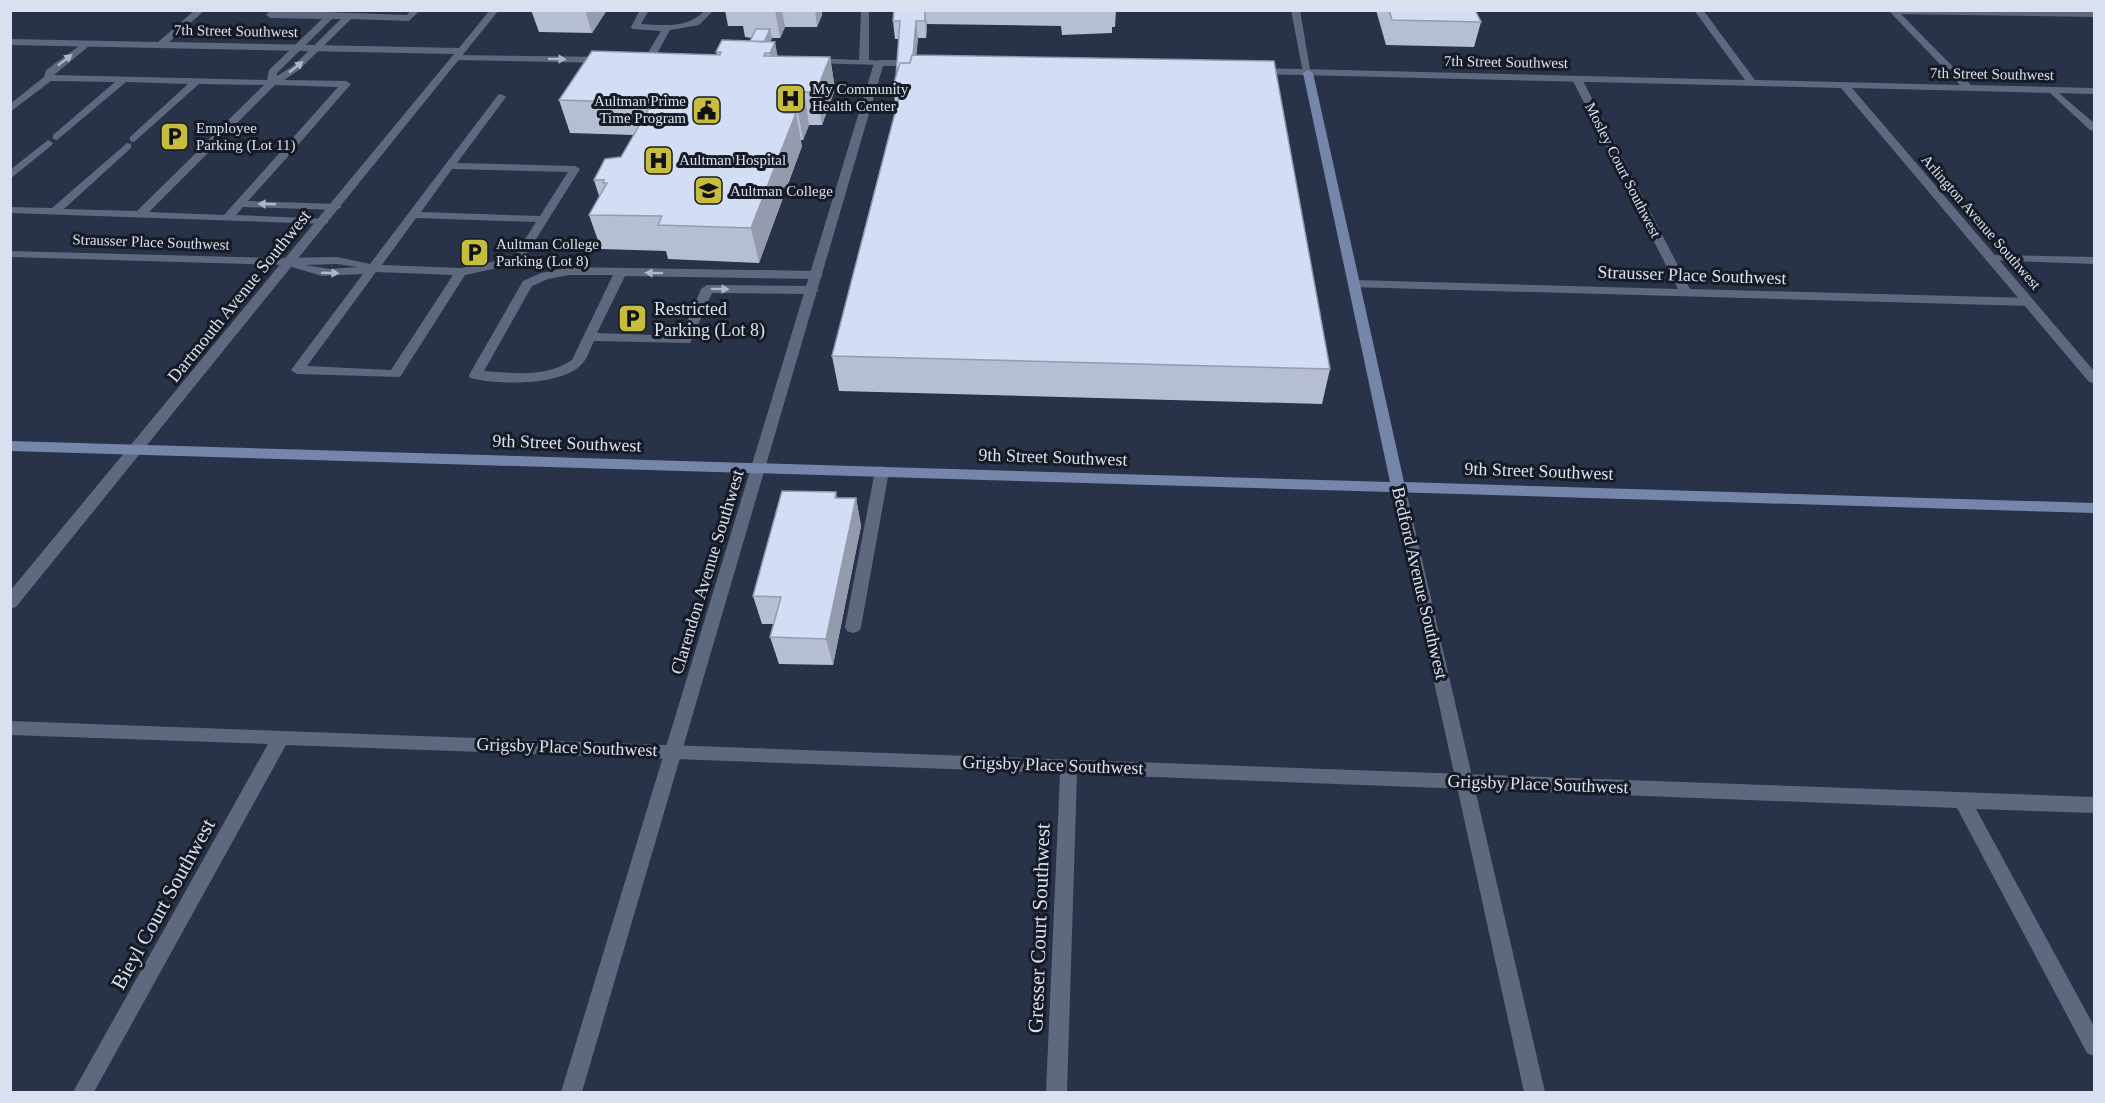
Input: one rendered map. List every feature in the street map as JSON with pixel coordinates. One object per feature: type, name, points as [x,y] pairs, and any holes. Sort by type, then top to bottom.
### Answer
[{"type":"street","points":[[160,45],[201,10]]},
{"type":"street","points":[[274,10],[270,15],[409,18],[416,10]]},
{"type":"street","name":"Dartmouth Avenue Southwest","points":[[10,603],[495,10]]},
{"type":"street","points":[[645,10],[635,27],[678,28],[695,23],[707,16],[710,10]]},
{"type":"street","name":"Clarendon Avenue Southwest","points":[[571,1092],[815,283],[871,62],[866,10]]},
{"type":"street","points":[[1295,10],[1308,73]]},
{"type":"street","points":[[1698,10],[1752,83]]},
{"type":"street","points":[[1892,11],[2094,14]]},
{"type":"street","points":[[1892,11],[1968,88]]},
{"type":"street","points":[[272,83],[272,72],[298,47],[341,15]]},
{"type":"street","points":[[140,215],[272,83],[296,68],[317,48],[341,15]]},
{"type":"street","points":[[648,61],[667,28]]},
{"type":"street","name":"7th Street Southwest","points":[[13,44],[298,47],[613,60]]},
{"type":"street","points":[[49,78],[50,72],[86,44]]},
{"type":"street","points":[[636,61],[662,61]]},
{"type":"street","points":[[806,61],[900,63]]},
{"type":"street","name":"7th Street Southwest","points":[[1249,71],[2094,91]]},
{"type":"street","name":"Bedford Avenue Southwest","points":[[1308,73],[1398,486],[1535,1092]]},
{"type":"street","points":[[10,109],[49,78],[346,84],[227,218]]},
{"type":"street","name":"Mosley Court Southwest","points":[[1577,79],[1686,293]]},
{"type":"street","points":[[10,176],[124,80]]},
{"type":"street","points":[[54,212],[196,81]]},
{"type":"street","name":"Arlington Avenue Southwest","points":[[1844,85],[2094,379]]},
{"type":"street","points":[[2052,90],[2094,128]]},
{"type":"street","points":[[460,272],[395,374],[297,370],[501,97]]},
{"type":"street","name":"Strausser Place Southwest","points":[[10,254],[290,263],[316,273],[338,274],[372,269],[460,272],[517,261],[575,168],[450,166]]},
{"type":"street","points":[[240,204],[336,207]]},
{"type":"street","points":[[10,210],[324,221]]},
{"type":"street","points":[[413,215],[543,219]]},
{"type":"street","points":[[1991,258],[2094,261]]},
{"type":"street","points":[[621,272],[577,362],[565,372],[545,377],[475,375],[527,284],[545,276],[569,271],[621,272],[815,283]]},
{"type":"street","points":[[591,337],[686,340],[707,289],[815,283]]},
{"type":"street","name":"Strausser Place Southwest","points":[[1354,284],[2029,302]]},
{"type":"street","name":"9th Street Southwest","points":[[10,446],[2094,508]]},
{"type":"street","points":[[853,627],[882,471]]},
{"type":"street","name":"Grigsby Place Southwest","points":[[10,728],[2094,805]]},
{"type":"street","name":"Bieyl Court Southwest","points":[[83,1092],[281,737]]},
{"type":"street","name":"Gresser Court Southwest","points":[[1056,1092],[1069,766]]},
{"type":"street","points":[[1962,800],[2094,1046]]},
{"type":"building","points":[[894,10],[925,10],[925,21],[916,21],[913,55],[910,63],[900,63],[896,76],[900,21],[893,21]]},
{"type":"building","points":[[1389,10],[1475,10],[1481,22],[1392,20]]},
{"type":"building","points":[[756,29],[770,29],[764,42],[750,41]]},
{"type":"building","points":[[722,40],[775,42],[770,53],[765,53],[764,56],[830,57],[816,92],[804,92],[797,106],[787,106],[784,113],[796,113],[751,228],[658,225],[662,216],[589,215],[607,183],[603,183],[604,180],[594,180],[605,159],[621,157],[652,103],[559,100],[592,51],[720,55],[721,52],[716,52]]},
{"type":"building","points":[[912,55],[1274,61],[1330,369],[832,356],[902,86],[893,86],[900,63],[910,63]]},
{"type":"building","points":[[782,491],[836,492],[835,498],[856,498],[826,639],[770,637],[781,597],[753,596]]},
{"type":"place","name":"My Community Health Center","points":[[791,98]]},
{"type":"place","name":"Aultman Prime Time Program","points":[[707,110]]},
{"type":"place","name":"Employee Parking (Lot 11)","points":[[175,137]]},
{"type":"place","name":"Aultman Hospital","points":[[658,160]]},
{"type":"place","name":"Aultman College","points":[[709,191]]},
{"type":"place","name":"Aultman College Parking (Lot 8)","points":[[475,253]]},
{"type":"place","name":"Restricted Parking (Lot 8)","points":[[633,319]]}]
